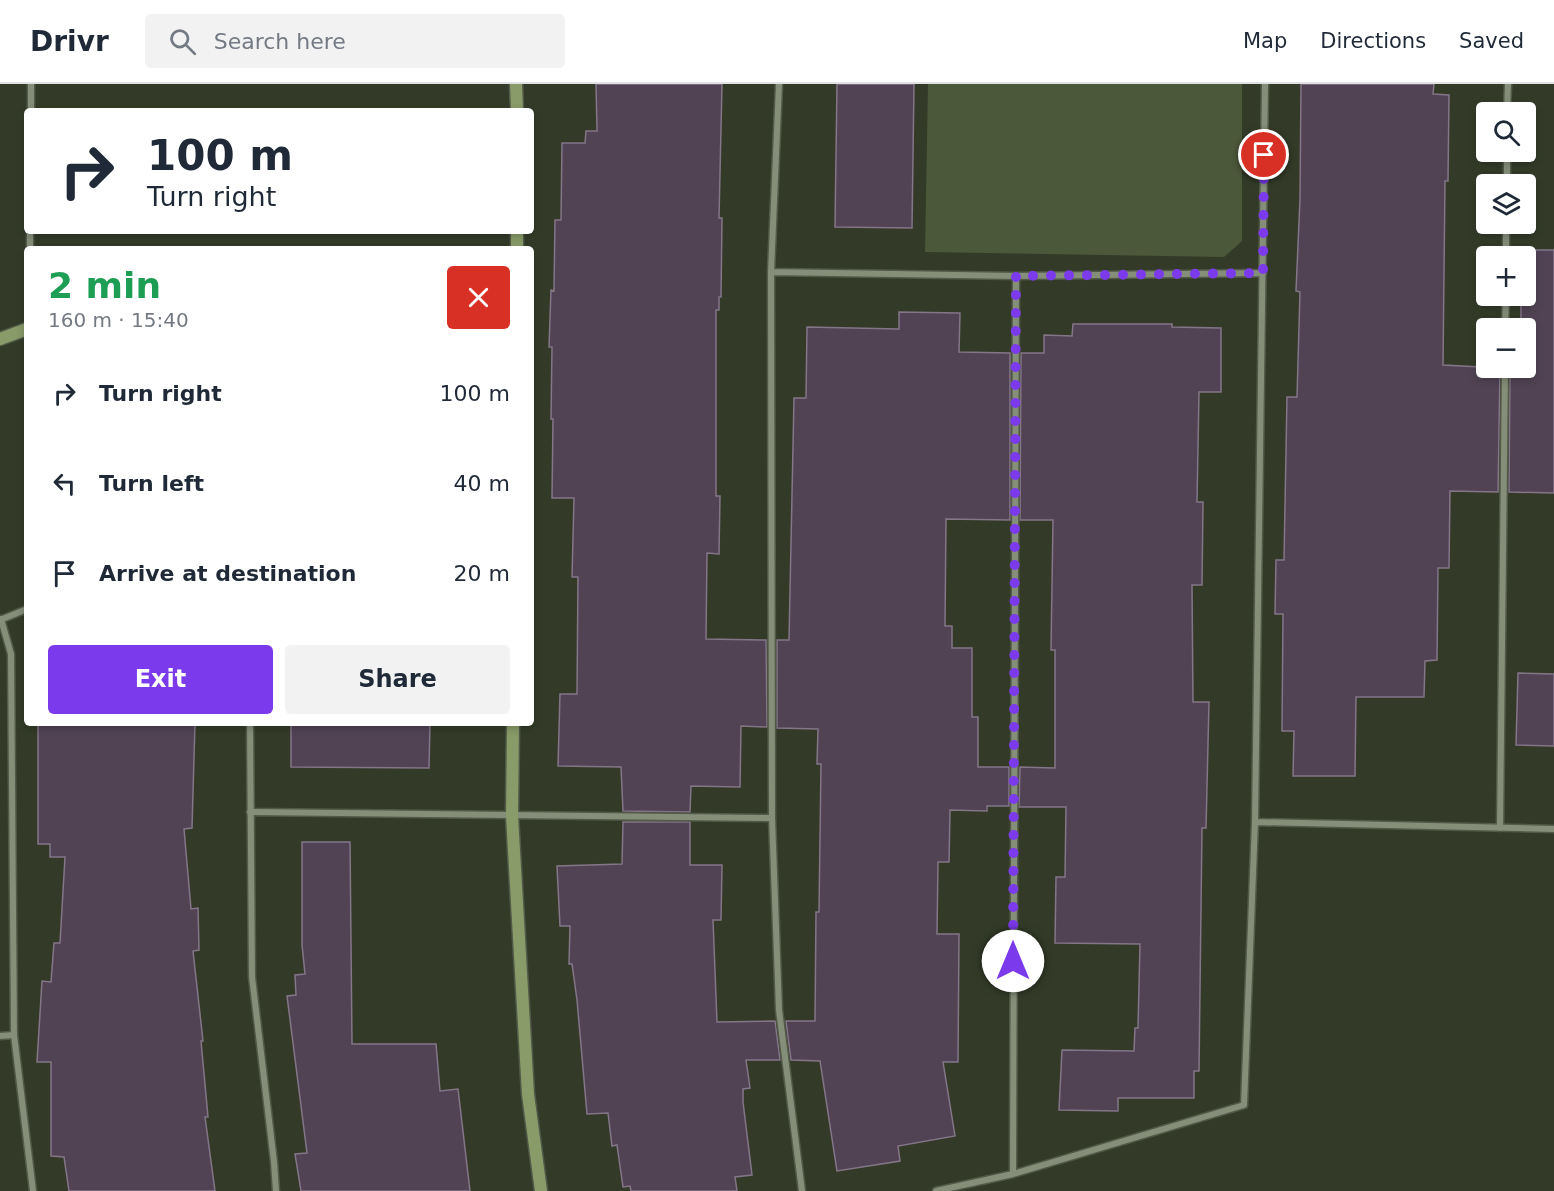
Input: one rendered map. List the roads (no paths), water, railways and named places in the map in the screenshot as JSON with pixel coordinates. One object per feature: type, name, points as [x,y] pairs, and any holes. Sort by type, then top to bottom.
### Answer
[{"type":"street","points":[[31,84],[31,108]]},
{"type":"street","points":[[516,84],[516,108]]},
{"type":"street","points":[[779,84],[771,272],[772,818],[779,1010],[802,1191]]},
{"type":"street","points":[[936,1191],[1012,1174],[1244,1105],[1255,822],[1266,84]]},
{"type":"street","points":[[1507,102],[1508,84]]},
{"type":"street","points":[[771,272],[1016,276],[1263,273]]},
{"type":"street","points":[[1012,1174],[1016,276]]},
{"type":"street","points":[[0,339],[24,330]]},
{"type":"street","points":[[1500,828],[1505,378]]},
{"type":"street","points":[[24,610],[1,619],[11,654],[14,1035],[33,1191]]},
{"type":"street","points":[[250,726],[252,977],[276,1191]]},
{"type":"street","points":[[513,726],[512,816],[528,1094],[541,1191]]},
{"type":"street","points":[[250,812],[772,818]]},
{"type":"street","points":[[1255,822],[1554,829]]},
{"type":"street","points":[[0,1036],[14,1035]]}]
